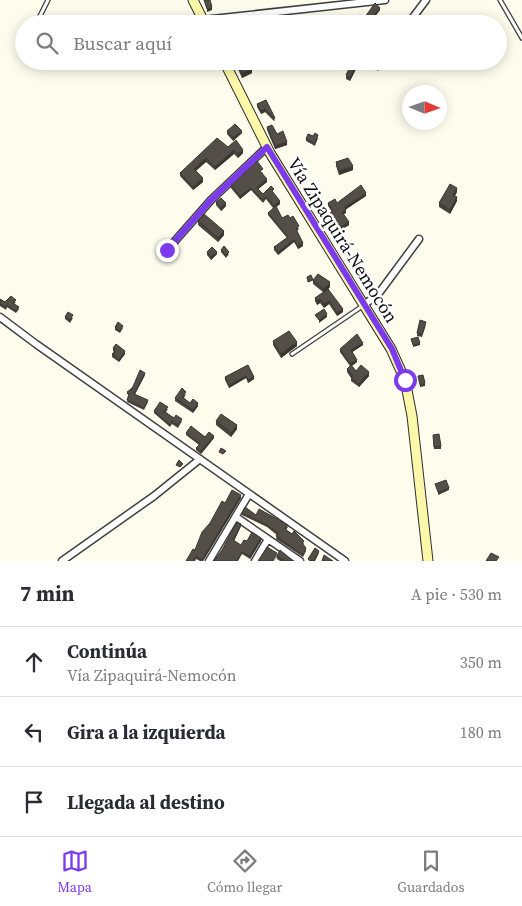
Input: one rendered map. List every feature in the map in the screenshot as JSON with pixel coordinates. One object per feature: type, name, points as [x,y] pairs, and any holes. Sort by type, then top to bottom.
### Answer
[{"type":"main road","points":[[193,0],[200,15]]},
{"type":"main road","name":"Vía Zipaquirá-Nemocón","points":[[228,70],[267,147],[392,349],[405,380],[412,416],[428,561]]},
{"type":"street","points":[[262,15],[385,0]]},
{"type":"street","points":[[415,15],[426,0]]},
{"type":"street","points":[[167,250],[211,200],[267,147]]},
{"type":"street","points":[[364,305],[379,293],[419,239]]},
{"type":"street","points":[[0,316],[345,561]]},
{"type":"street","points":[[62,561],[154,496],[200,459]]},
{"type":"street","points":[[209,561],[249,494]]},
{"type":"street","points":[[236,517],[298,560]]},
{"type":"street","points":[[255,561],[268,539]]},
{"type":"lane","points":[[40,15],[48,0]]},
{"type":"lane","points":[[500,0],[522,38]]},
{"type":"lane","points":[[292,354],[364,305]]},
{"type":"building","points":[[204,0],[210,0],[212,7],[207,9]]},
{"type":"building","points":[[375,3],[380,8],[374,15],[366,15]]},
{"type":"building","points":[[240,70],[250,70],[242,74]]},
{"type":"building","points":[[348,70],[354,70],[350,78],[346,75]]},
{"type":"building","points":[[266,100],[275,118],[265,109],[261,111],[257,104]]},
{"type":"building","points":[[235,124],[242,131],[233,138],[227,131]]},
{"type":"building","points":[[272,125],[277,134],[283,131],[287,142],[275,146],[267,127]]},
{"type":"building","points":[[315,133],[318,135],[315,143],[306,139],[308,134],[313,136]]},
{"type":"building","points":[[217,138],[228,147],[236,140],[243,150],[238,154],[234,150],[215,167],[206,158],[194,169],[203,178],[193,187],[180,173]]},
{"type":"building","points":[[348,158],[353,166],[339,171],[336,162]]},
{"type":"building","points":[[257,161],[263,169],[260,171],[267,179],[257,188],[263,194],[271,186],[274,189],[272,191],[280,201],[274,206],[266,197],[263,200],[251,188],[240,196],[231,185]]},
{"type":"building","points":[[450,184],[457,188],[453,195],[457,197],[450,210],[439,203]]},
{"type":"building","points":[[361,185],[366,193],[345,207],[346,210],[342,212],[349,222],[336,230],[331,221],[334,220],[330,213],[333,211],[328,203],[335,199],[337,203]]},
{"type":"building","points":[[221,198],[226,203],[221,208],[216,202]]},
{"type":"building","points":[[276,206],[282,218],[288,215],[290,218],[293,216],[299,226],[296,229],[303,243],[298,246],[294,240],[278,252],[274,247],[288,237],[268,213]]},
{"type":"building","points":[[204,214],[224,231],[218,238],[198,221]]},
{"type":"building","points":[[224,246],[229,252],[226,255],[221,250]]},
{"type":"building","points":[[212,247],[217,252],[211,257],[207,252]]},
{"type":"building","points":[[318,274],[330,282],[324,289],[313,280]]},
{"type":"building","points":[[311,275],[313,280],[308,282],[307,277]]},
{"type":"building","points":[[328,289],[343,309],[337,313],[329,301],[324,304],[320,299],[317,301],[315,298]]},
{"type":"building","points":[[11,296],[16,300],[13,303],[19,307],[16,311],[7,305],[6,308],[0,304],[0,299],[5,302]]},
{"type":"building","points":[[324,309],[327,314],[319,320],[315,315]]},
{"type":"building","points":[[68,312],[73,315],[70,320],[65,317]]},
{"type":"building","points":[[420,320],[426,322],[422,334],[417,333]]},
{"type":"building","points":[[118,322],[123,326],[120,331],[115,327]]},
{"type":"building","points":[[289,331],[297,342],[281,354],[273,341]]},
{"type":"building","points":[[357,334],[363,343],[351,350],[357,360],[350,364],[340,349]]},
{"type":"building","points":[[418,337],[420,343],[413,345],[411,339]]},
{"type":"building","points":[[116,344],[125,351],[119,360],[112,354],[116,351],[113,348]]},
{"type":"building","points":[[248,365],[254,377],[248,380],[246,376],[229,385],[225,377]]},
{"type":"building","points":[[351,365],[356,371],[361,365],[369,372],[359,384],[351,377],[353,376],[347,369]]},
{"type":"building","points":[[140,370],[145,373],[134,394],[148,400],[144,408],[127,400],[129,394],[127,392],[132,389]]},
{"type":"building","points":[[423,375],[425,383],[420,385],[418,376]]},
{"type":"building","points":[[182,388],[186,392],[182,397],[190,403],[193,399],[198,403],[193,410],[175,398]]},
{"type":"building","points":[[160,402],[168,407],[164,412],[174,418],[176,415],[182,419],[178,425],[172,421],[170,425],[154,411]]},
{"type":"building","points":[[221,414],[237,425],[231,433],[216,421]]},
{"type":"building","points":[[191,426],[205,437],[209,432],[214,436],[201,451],[196,448],[200,444],[186,433]]},
{"type":"building","points":[[439,434],[441,446],[434,447],[433,435]]},
{"type":"building","points":[[221,448],[226,451],[223,454],[219,452]]},
{"type":"building","points":[[179,460],[183,464],[180,467],[176,465]]},
{"type":"building","points":[[446,480],[449,488],[438,492],[435,484]]},
{"type":"building","points":[[232,490],[241,495],[202,560],[196,556],[193,561],[186,561],[193,549],[195,550],[202,532],[210,523],[222,501],[225,503]]},
{"type":"building","points":[[245,507],[256,515],[259,509],[288,525],[285,529],[292,534],[294,531],[304,541],[302,543],[306,548],[303,555],[276,536],[278,533],[267,525],[242,513]]},
{"type":"building","points":[[237,522],[241,524],[233,540],[241,545],[244,540],[247,541],[252,532],[261,538],[250,556],[242,552],[237,561],[214,561],[222,550]]},
{"type":"building","points":[[267,547],[277,553],[273,561],[258,561]]},
{"type":"building","points":[[315,548],[319,551],[313,561],[310,561],[308,559]]},
{"type":"building","points":[[280,550],[292,560],[285,561],[277,556]]},
{"type":"building","points":[[491,553],[499,557],[496,561],[486,561]]},
{"type":"building","points":[[324,555],[333,561],[322,561]]},
{"type":"route","points":[[167,250],[211,200],[267,147],[392,349],[405,380]]}]
